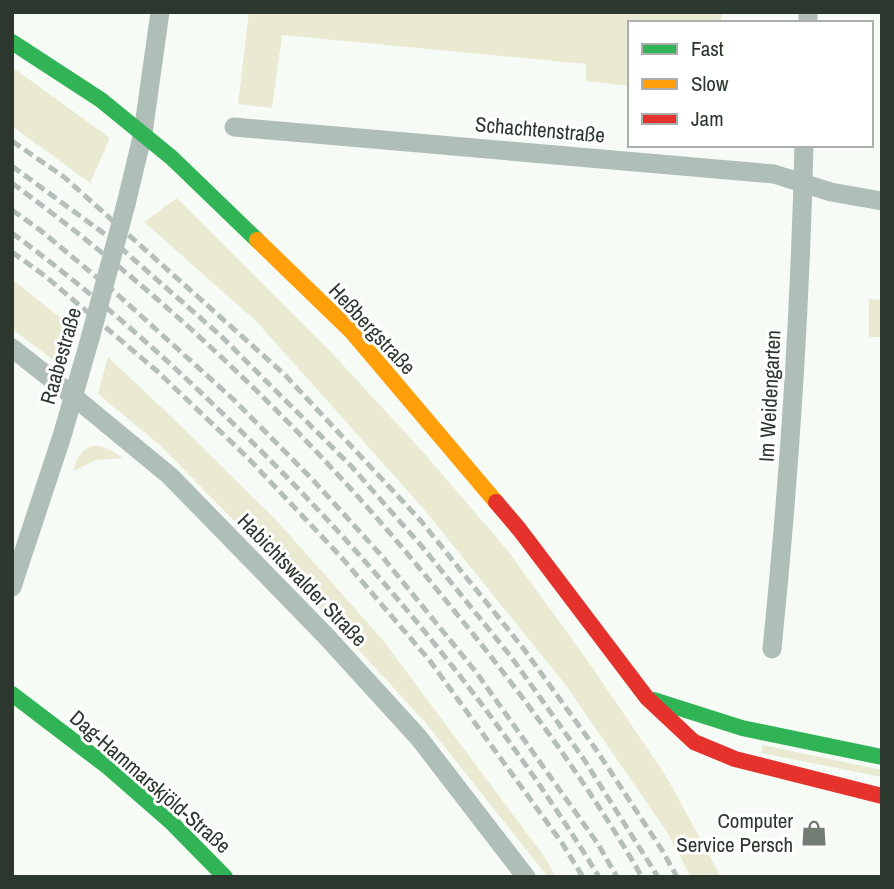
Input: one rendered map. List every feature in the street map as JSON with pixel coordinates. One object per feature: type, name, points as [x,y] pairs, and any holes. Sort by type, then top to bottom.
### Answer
[{"type":"main road","name":"Heßbergstraße","points":[[12,43],[101,100],[144,134],[352,332],[519,529],[647,698],[694,742],[738,743],[882,757]]},
{"type":"main road","name":"Dag-Hammarskjöld-Straße","points":[[12,694],[108,767],[171,822],[225,877]]},
{"type":"main road","name":"Heßbergstraße","points":[[647,698],[738,743],[882,796]]},
{"type":"street","name":"Raabestraße","points":[[12,587],[62,436],[126,204],[144,134],[160,12]]},
{"type":"street","name":"Schachtenstraße","points":[[234,127],[774,174],[831,192],[882,201]]},
{"type":"street","name":"Im Weidengarten","points":[[772,649],[783,546],[793,400],[804,147]]},
{"type":"street","name":"Habichtswalder Straße","points":[[12,348],[170,476],[326,636],[419,738],[526,877]]},
{"type":"green space","points":[[249,12],[722,12],[721,21],[628,21],[628,86],[586,81],[586,64],[282,35],[272,108],[238,104]]},
{"type":"green space","points":[[12,67],[110,138],[90,183],[12,126]]},
{"type":"green space","points":[[177,198],[331,352],[423,452],[508,551],[666,776],[721,877],[691,877],[667,832],[565,684],[422,507],[256,321],[144,222]]},
{"type":"green space","points":[[12,279],[67,323],[60,365],[12,329]]},
{"type":"green space","points":[[869,299],[882,300],[882,337],[869,337]]},
{"type":"green space","points":[[108,357],[278,522],[382,639],[543,855],[556,877],[548,877],[424,721],[332,621],[161,446],[98,394]]},
{"type":"green space","points":[[92,446],[105,448],[123,458],[96,460],[73,471],[81,453]]},
{"type":"green space","points":[[763,745],[882,770],[882,777],[761,753]]},
{"type":"railway","points":[[12,141],[64,177],[284,374],[421,521],[523,648],[595,748],[677,877]]},
{"type":"railway","points":[[12,166],[106,235],[221,336],[352,467],[424,549],[512,658],[583,758],[658,877]]},
{"type":"railway","points":[[12,183],[99,250],[183,322],[263,397],[354,493],[442,595],[530,708],[600,808],[642,877]]},
{"type":"railway","points":[[12,210],[118,295],[233,399],[312,479],[380,554],[476,672],[598,844],[617,877]]},
{"type":"railway","points":[[12,233],[92,296],[169,363],[272,462],[324,517],[375,573],[471,690],[516,751],[599,877]]},
{"type":"railway","points":[[12,252],[45,276],[157,371],[248,458],[342,558],[430,661],[562,843],[583,877]]},
{"type":"traffic: fast","points":[[12,42],[101,100],[172,158],[257,240]]},
{"type":"traffic: fast","points":[[12,694],[108,767],[171,822],[225,877]]},
{"type":"traffic: fast","points":[[654,700],[742,728],[882,757]]},
{"type":"traffic: slow","points":[[257,240],[352,332],[496,502]]},
{"type":"traffic: jam","points":[[496,502],[647,698],[694,742],[735,759],[882,796]]},
{"type":"place","name":"Computer Service Persch","points":[[814,833]]}]
